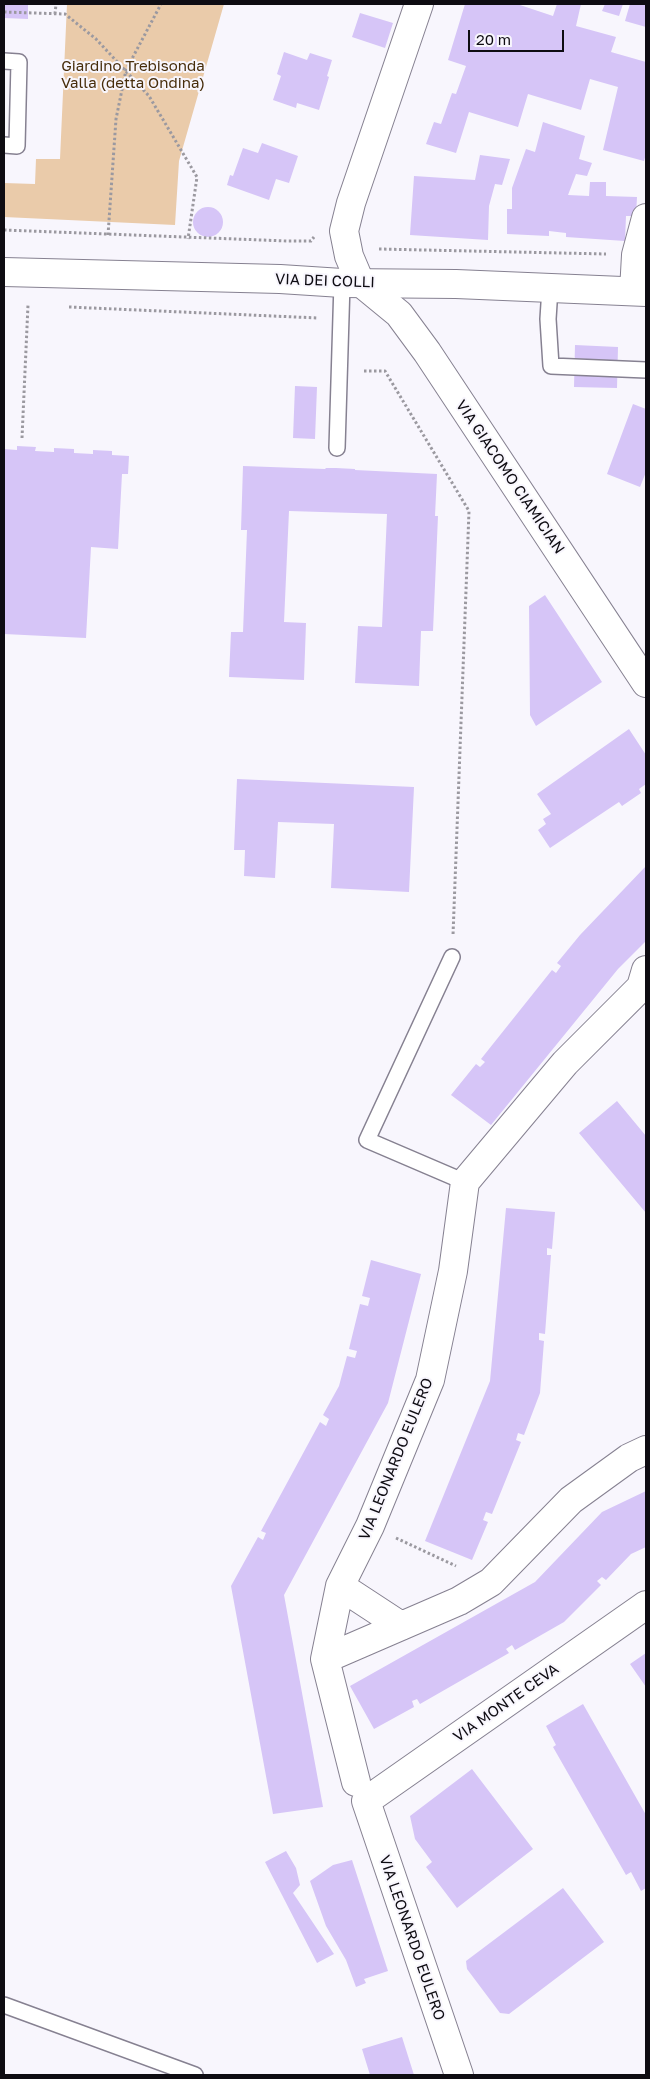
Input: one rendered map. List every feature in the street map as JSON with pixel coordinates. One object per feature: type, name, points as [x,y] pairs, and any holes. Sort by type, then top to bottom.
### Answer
[{"type":"street","points":[[351,283],[349,256],[344,231],[351,203],[419,4]]},
{"type":"street","points":[[640,291],[636,255],[646,218]]},
{"type":"street","name":"VIA DEI COLLI","points":[[4,272],[640,291]]},
{"type":"street","name":"VIA GIACOMO CIAMICIAN","points":[[351,283],[399,314],[427,352],[646,683]]},
{"type":"street","points":[[465,1182],[565,1063],[645,984]]},
{"type":"street","name":"VIA LEONARDO EULERO","points":[[459,2075],[361,1792],[325,1659],[340,1586],[370,1526],[430,1380],[453,1271],[465,1182]]},
{"type":"street","points":[[325,1659],[459,1601],[491,1582],[571,1500],[629,1458],[646,1450]]},
{"type":"street","points":[[340,1586],[401,1626]]},
{"type":"street","name":"VIA MONTE CEVA","points":[[361,1792],[646,1605]]},
{"type":"lane","points":[[4,61],[19,62],[17,146],[4,145]]},
{"type":"lane","points":[[337,448],[340,370],[351,283]]},
{"type":"lane","points":[[550,288],[548,319],[551,366],[646,370]]},
{"type":"lane","points":[[452,957],[367,1140],[465,1182]]},
{"type":"lane","points":[[4,2005],[195,2075]]},
{"type":"path","points":[[55,14],[56,4]]},
{"type":"path","points":[[108,235],[116,119],[126,70],[161,4]]},
{"type":"path","points":[[4,12],[65,14],[96,38],[149,96],[197,177],[188,239]]},
{"type":"path","points":[[20,304],[37,305]]},
{"type":"path","points":[[22,438],[28,305]]},
{"type":"path","points":[[65,306],[319,318]]},
{"type":"path","points":[[340,370],[384,371],[469,511],[452,957]]},
{"type":"path","points":[[370,1526],[491,1582]]},
{"type":"green space","name":"Giardino Trebisonda Valla (detta Ondina)","points":[[67,4],[224,4],[179,161],[175,225],[4,217],[4,183],[35,184],[36,159],[60,159]]},
{"type":"building","points":[[4,4],[28,4],[28,19],[4,18]]},
{"type":"building","points":[[465,4],[517,4],[553,16],[557,4],[581,4],[576,26],[616,37],[611,52],[646,62],[646,154],[644,161],[603,150],[618,87],[590,79],[581,110],[528,94],[518,127],[469,112],[456,153],[426,144],[434,122],[441,124],[452,93],[456,94],[466,66],[448,60]]},
{"type":"building","points":[[605,4],[623,4],[619,16],[602,11]]},
{"type":"building","points":[[630,4],[646,4],[646,27],[625,21]]},
{"type":"building","points":[[360,13],[393,23],[385,48],[352,37]]},
{"type":"building","points":[[284,52],[307,60],[310,53],[332,60],[319,110],[297,103],[296,108],[273,100],[281,76],[277,74]]},
{"type":"building","points":[[543,122],[585,136],[579,159],[592,163],[587,176],[576,174],[568,195],[589,196],[590,182],[606,182],[606,196],[637,197],[636,216],[626,216],[625,241],[566,237],[566,233],[549,231],[549,236],[507,234],[507,209],[512,209],[512,188],[526,149],[535,152]]},
{"type":"building","points":[[262,143],[298,156],[289,183],[276,179],[269,200],[227,185],[230,175],[233,176],[243,148],[258,153]]},
{"type":"building","points":[[480,155],[510,159],[502,185],[495,184],[489,206],[488,240],[410,235],[414,176],[475,180]]},
{"type":"building","points":[[208,207],[219,211],[223,222],[219,233],[208,237],[197,233],[193,222],[197,211]]},
{"type":"building","points":[[575,345],[618,347],[617,388],[574,387]]},
{"type":"building","points":[[295,386],[317,387],[315,439],[293,438]]},
{"type":"building","points":[[633,404],[646,409],[646,472],[640,487],[607,474]]},
{"type":"building","points":[[17,446],[36,447],[35,451],[54,452],[54,448],[74,449],[74,453],[93,454],[93,450],[112,451],[112,455],[129,456],[128,474],[122,474],[118,549],[91,547],[86,638],[4,634],[4,449],[17,450]]},
{"type":"building","points":[[243,466],[336,468],[437,474],[435,516],[438,516],[433,631],[421,631],[419,686],[355,683],[358,626],[382,627],[387,514],[289,511],[284,622],[306,623],[304,680],[229,677],[231,632],[243,632],[247,530],[241,530]]},
{"type":"building","points":[[545,595],[602,682],[536,726],[530,715],[529,606]]},
{"type":"building","points":[[629,729],[646,755],[646,784],[639,789],[641,793],[622,806],[619,802],[550,848],[538,830],[546,824],[543,819],[551,814],[537,794]]},
{"type":"building","points":[[237,779],[414,787],[409,892],[331,888],[334,824],[278,822],[275,878],[244,876],[245,850],[234,850]]},
{"type":"building","points":[[646,866],[646,941],[618,969],[491,1125],[451,1095],[476,1064],[480,1067],[485,1062],[481,1059],[552,970],[556,973],[561,966],[557,963],[580,935]]},
{"type":"building","points":[[617,1101],[646,1136],[646,1213],[579,1133]]},
{"type":"building","points":[[506,1208],[555,1212],[552,1249],[547,1248],[547,1255],[551,1255],[545,1334],[539,1333],[539,1340],[544,1341],[540,1393],[524,1435],[518,1433],[516,1440],[521,1442],[492,1514],[486,1512],[483,1520],[488,1522],[472,1560],[425,1541],[490,1381]]},
{"type":"building","points":[[371,1260],[421,1274],[388,1403],[284,1595],[323,1807],[273,1814],[231,1586],[258,1537],[263,1540],[266,1533],[261,1531],[320,1422],[326,1426],[329,1419],[323,1415],[339,1386],[347,1356],[355,1358],[357,1351],[349,1349],[360,1304],[368,1306],[370,1298],[362,1296]]},
{"type":"building","points":[[646,1491],[646,1547],[631,1554],[606,1580],[602,1577],[597,1581],[601,1585],[564,1622],[515,1650],[512,1645],[506,1649],[509,1653],[420,1704],[417,1699],[412,1701],[414,1707],[374,1729],[350,1686],[535,1582],[602,1512]]},
{"type":"building","points":[[646,1653],[646,1687],[630,1664]]},
{"type":"building","points":[[583,1704],[646,1815],[646,1888],[641,1891],[631,1872],[626,1875],[553,1747],[556,1745],[546,1726]]},
{"type":"building","points":[[472,1769],[533,1849],[457,1908],[426,1867],[432,1862],[415,1839],[410,1816]]},
{"type":"building","points":[[286,1851],[296,1868],[300,1885],[293,1893],[334,1954],[317,1963],[265,1862]]},
{"type":"building","points":[[352,1860],[388,1971],[364,1979],[366,1983],[356,1987],[346,1960],[326,1926],[310,1881],[333,1865]]},
{"type":"building","points":[[563,1888],[604,1942],[509,2014],[500,2013],[467,1969],[466,1961]]},
{"type":"building","points":[[402,2037],[414,2075],[370,2075],[362,2049]]}]
